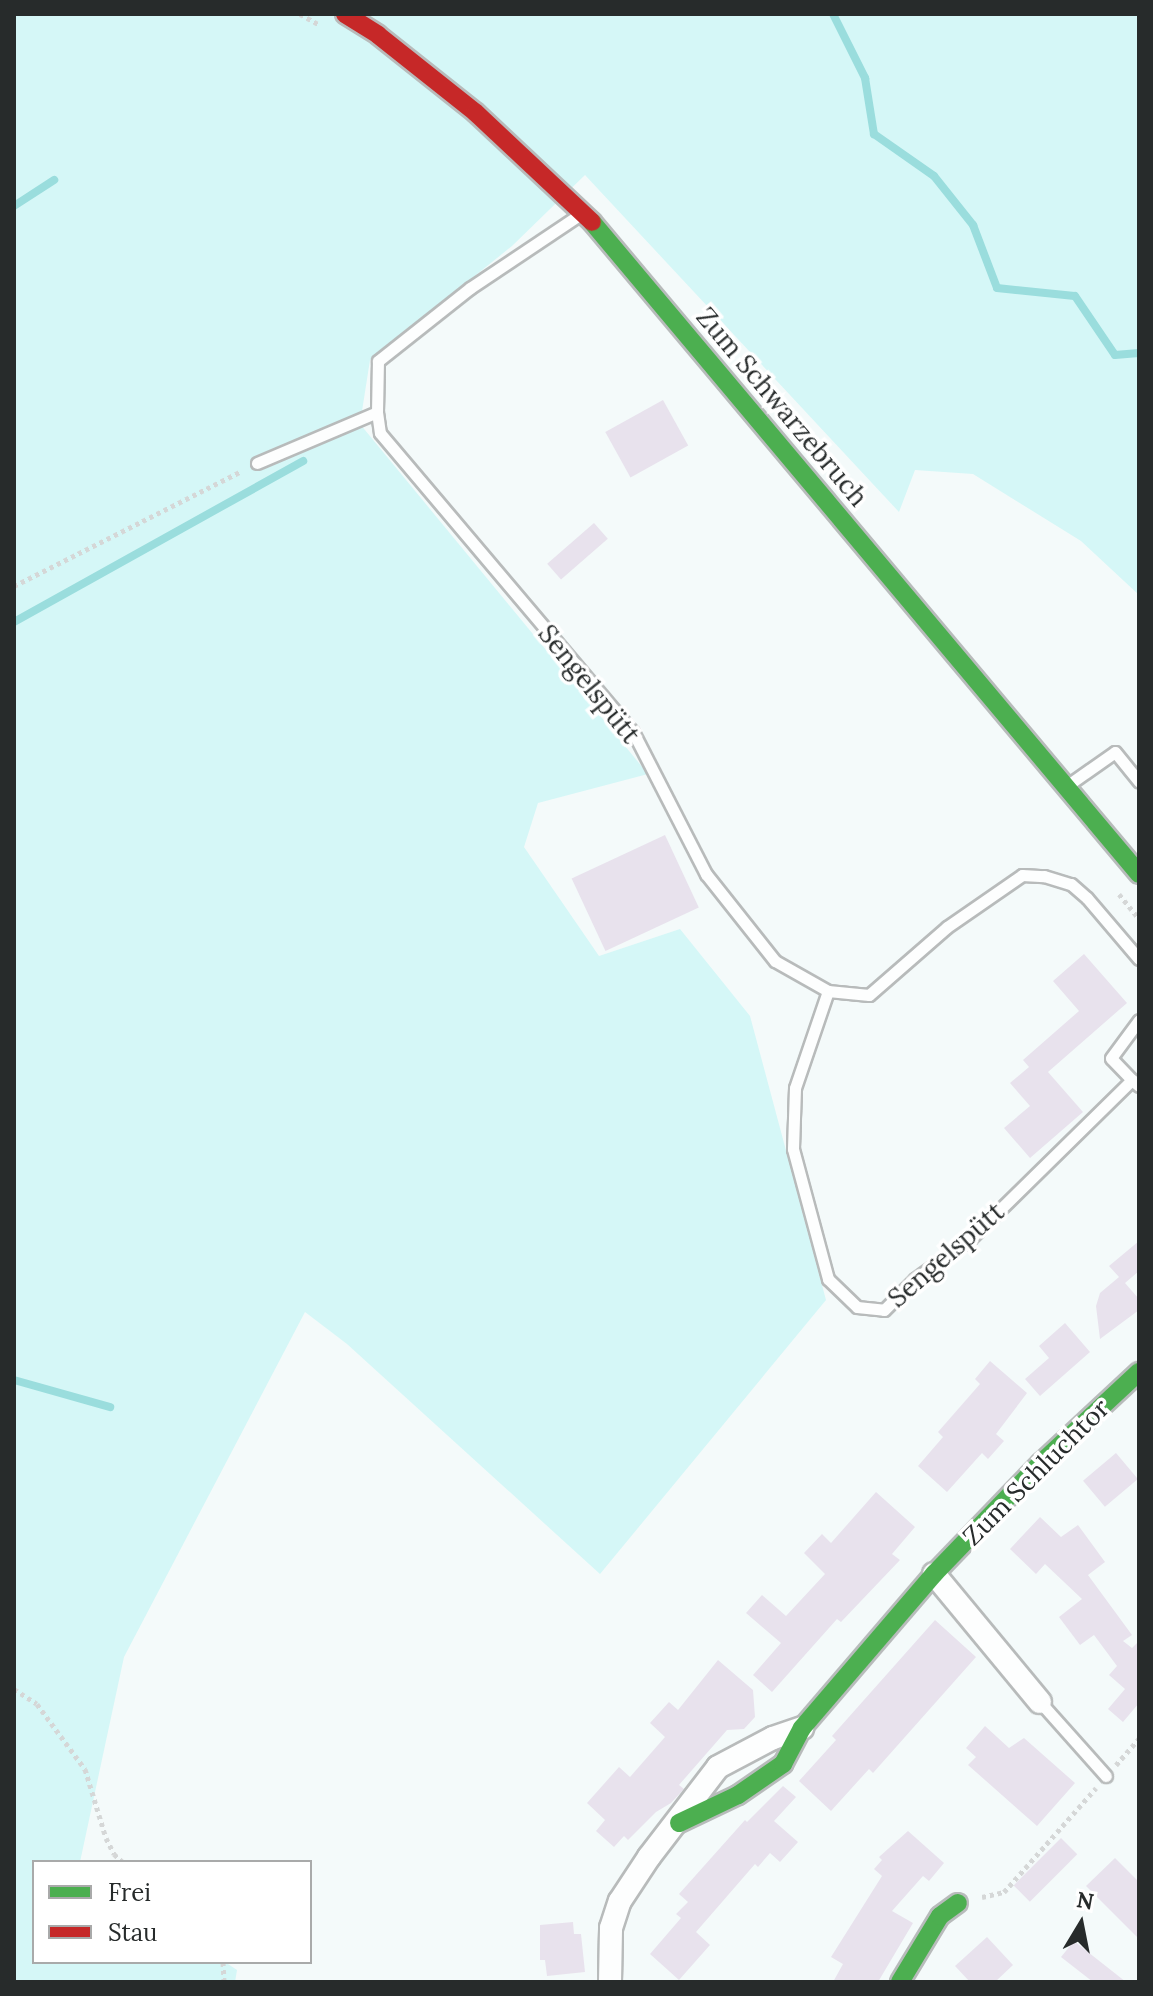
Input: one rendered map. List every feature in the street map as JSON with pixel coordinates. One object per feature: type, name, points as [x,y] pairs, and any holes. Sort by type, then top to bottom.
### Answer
[{"type":"street","name":"Zum Schwarzebruch","points":[[345,14],[378,35],[476,113],[583,212],[1138,871]]},
{"type":"street","name":"Zum Schluchtor","points":[[679,1823],[738,1795],[783,1764],[802,1728],[934,1574],[1041,1463],[1139,1372]]},
{"type":"street","points":[[934,1574],[1040,1702]]},
{"type":"street","name":"Zum Schluchtor","points":[[610,1982],[611,1928],[620,1901],[649,1857],[679,1823],[718,1767],[773,1738],[802,1728]]},
{"type":"street","points":[[900,1982],[940,1916],[958,1903]]},
{"type":"lane","name":"Sengelspütt","points":[[583,212],[470,288],[378,361],[377,412],[380,433],[633,732],[706,874],[775,961],[828,991],[869,995],[947,927],[1022,875],[1044,876],[1071,884],[1087,898],[1139,959]]},
{"type":"lane","points":[[257,463],[377,412]]},
{"type":"lane","points":[[1066,787],[1115,752],[1139,782]]},
{"type":"lane","name":"Sengelspütt","points":[[828,991],[795,1088],[793,1149],[828,1279],[857,1307],[884,1310],[915,1279],[970,1239],[1135,1083],[1111,1058],[1139,1020]]},
{"type":"lane","points":[[1040,1702],[1106,1776]]},
{"type":"path","points":[[300,14],[331,33]]},
{"type":"path","points":[[14,586],[257,463]]},
{"type":"path","points":[[1113,885],[1139,919]]},
{"type":"path","points":[[14,1689],[37,1704],[85,1769],[106,1838],[122,1860]]},
{"type":"path","points":[[958,1903],[1004,1892],[1139,1739]]},
{"type":"shaded area","points":[[14,14],[1139,14],[1139,595],[1081,541],[973,474],[915,470],[899,512],[585,175],[512,246],[370,360],[360,424],[648,774],[538,803],[524,847],[599,956],[680,929],[750,1016],[826,1300],[600,1574],[347,1344],[305,1312],[124,1657],[80,1860],[32,1860],[32,1964],[228,1964],[237,1970],[235,1982],[14,1982]]},
{"type":"building","points":[[663,400],[688,445],[630,477],[605,432]]},
{"type":"building","points":[[594,523],[608,539],[561,580],[547,564]]},
{"type":"building","points":[[665,835],[699,908],[605,951],[572,879]]},
{"type":"building","points":[[1084,954],[1127,1003],[1048,1072],[1083,1112],[1030,1158],[1004,1128],[1030,1106],[1010,1083],[1029,1067],[1023,1060],[1079,1011],[1053,981]]},
{"type":"building","points":[[1139,1241],[1139,1271],[1125,1283],[1139,1299],[1139,1310],[1100,1339],[1096,1306],[1100,1293],[1119,1277],[1109,1266]]},
{"type":"building","points":[[1065,1323],[1090,1352],[1040,1396],[1025,1379],[1049,1358],[1039,1346]]},
{"type":"building","points":[[990,1361],[1027,1393],[996,1434],[1004,1441],[988,1459],[982,1453],[947,1492],[918,1466],[943,1437],[938,1432],[980,1384],[975,1379]]},
{"type":"building","points":[[1116,1453],[1138,1479],[1105,1507],[1083,1481]]},
{"type":"building","points":[[876,1492],[915,1527],[892,1554],[900,1560],[841,1622],[837,1619],[772,1692],[753,1675],[781,1643],[746,1613],[762,1595],[786,1616],[825,1574],[804,1553],[822,1534],[831,1543]]},
{"type":"building","points":[[1040,1517],[1061,1537],[1078,1525],[1105,1562],[1088,1575],[1132,1635],[1123,1641],[1132,1648],[1139,1641],[1139,1703],[1123,1722],[1108,1709],[1125,1689],[1109,1675],[1117,1666],[1094,1635],[1080,1645],[1059,1617],[1082,1599],[1045,1564],[1036,1574],[1010,1549]]},
{"type":"building","points":[[935,1620],[976,1657],[873,1773],[869,1769],[831,1811],[799,1781],[836,1740],[832,1736]]},
{"type":"building","points":[[718,1660],[753,1690],[755,1717],[744,1729],[727,1730],[679,1785],[684,1789],[671,1803],[656,1812],[628,1840],[624,1836],[614,1847],[596,1831],[605,1820],[587,1803],[619,1767],[630,1777],[665,1737],[650,1723],[669,1702],[678,1710]]},
{"type":"building","points":[[985,1726],[1009,1748],[1024,1738],[1075,1783],[1037,1826],[968,1765],[976,1757],[966,1748]]},
{"type":"building","points":[[783,1786],[796,1797],[774,1821],[798,1842],[780,1862],[770,1853],[758,1867],[755,1864],[696,1932],[710,1945],[679,1980],[650,1954],[681,1918],[676,1914],[688,1902],[679,1894],[745,1820],[747,1822]]},
{"type":"building","points":[[908,1831],[944,1863],[929,1881],[923,1876],[892,1911],[913,1923],[878,1982],[833,1982],[843,1964],[831,1957],[882,1876],[874,1869],[882,1860],[879,1857]]},
{"type":"building","points":[[1061,1838],[1077,1854],[1030,1902],[1014,1885]]},
{"type":"building","points":[[1115,1858],[1139,1882],[1139,1939],[1086,1886]]},
{"type":"building","points":[[573,1922],[574,1934],[581,1934],[585,1972],[547,1976],[545,1960],[540,1960],[540,1925]]},
{"type":"building","points":[[987,1937],[1013,1965],[995,1982],[970,1982],[955,1966]]},
{"type":"building","points":[[1074,1941],[1126,1982],[1093,1982],[1061,1957]]},
{"type":"waterway","points":[[833,14],[865,78],[874,134],[934,176],[973,225],[997,288],[1075,296],[1115,355],[1139,353]]},
{"type":"waterway","points":[[14,206],[54,180]]},
{"type":"waterway","points":[[14,622],[303,461]]},
{"type":"waterway","points":[[14,1380],[110,1407]]},
{"type":"traffic: fast","points":[[592,222],[1139,874]]},
{"type":"traffic: fast","points":[[679,1823],[738,1795],[783,1764],[802,1728],[934,1574],[1041,1463],[1139,1372]]},
{"type":"traffic: fast","points":[[900,1982],[940,1916],[958,1903]]},
{"type":"traffic: jam","points":[[345,14],[378,35],[476,113],[592,222]]}]
